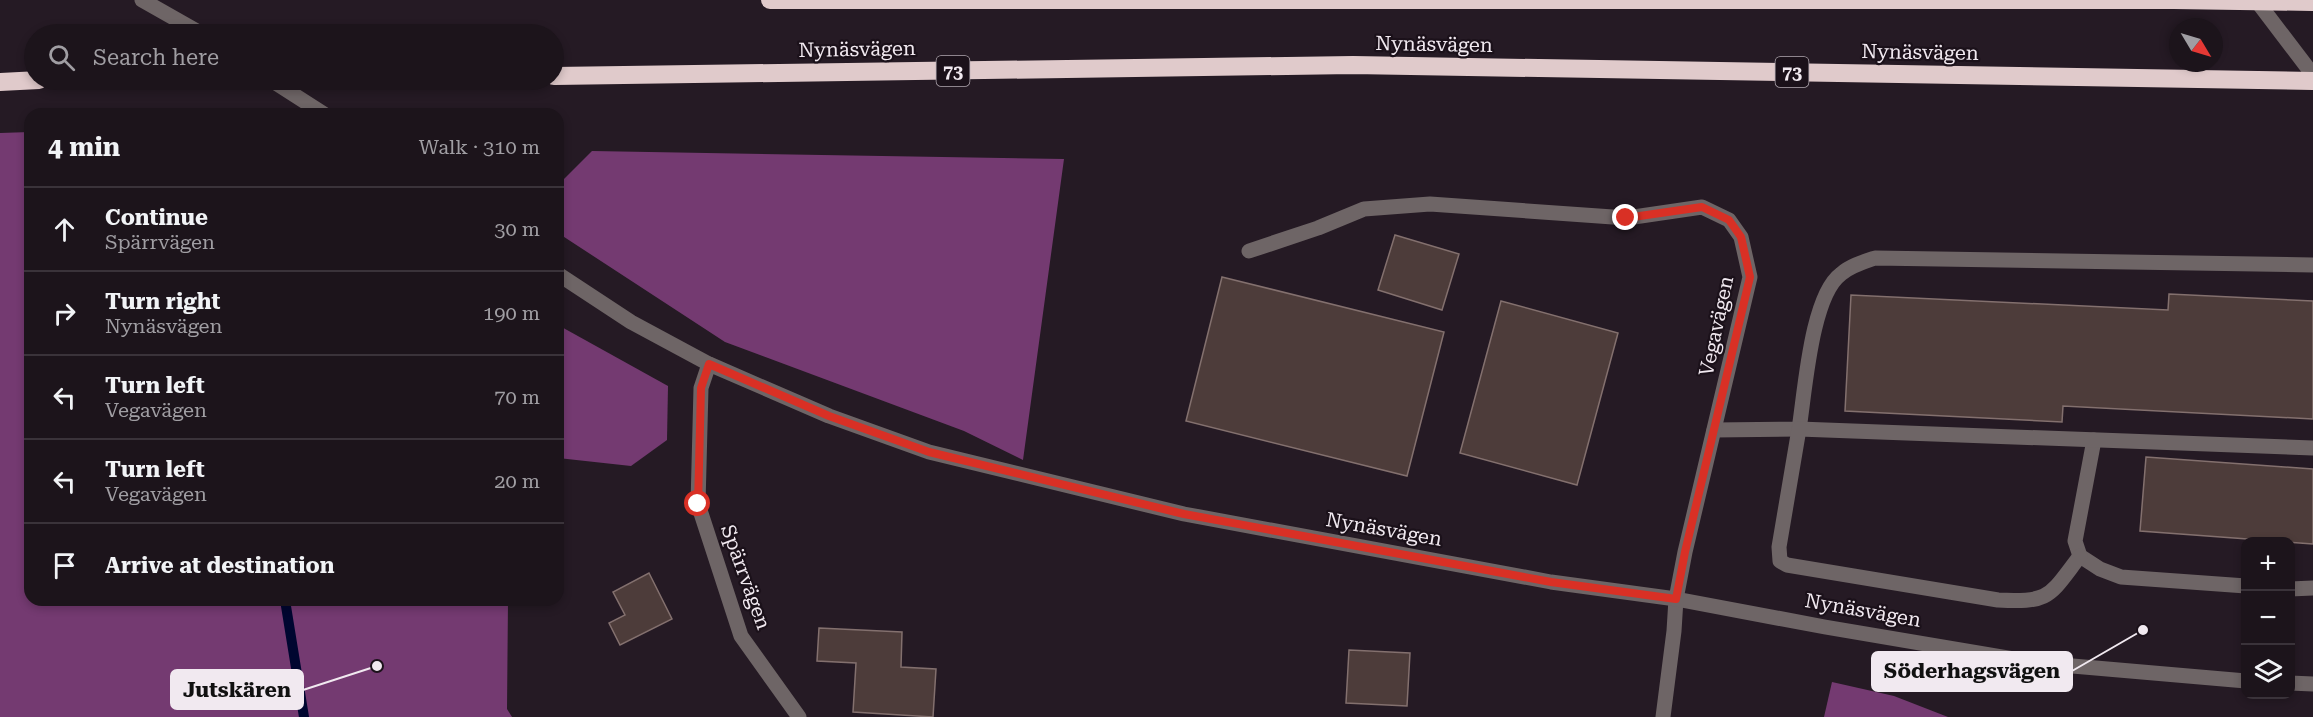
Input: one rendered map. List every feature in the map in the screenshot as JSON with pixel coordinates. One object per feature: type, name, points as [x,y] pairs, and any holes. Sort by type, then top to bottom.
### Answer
[{"type":"highway","points":[[770,0],[2174,0],[2313,2]]},
{"type":"highway","name":"Nynäsvägen","points":[[564,76],[1353,65],[2313,81]]},
{"type":"highway","points":[[0,71],[24,72]]},
{"type":"highway","points":[[0,82],[24,81]]},
{"type":"street","points":[[142,0],[184,24]]},
{"type":"street","points":[[2256,0],[2313,75]]},
{"type":"street","points":[[287,90],[315,108]]},
{"type":"street","name":"Vegavägen","points":[[1249,251],[1318,228],[1364,208],[1430,204],[1626,218],[1702,207],[1729,220],[1741,237],[1750,277],[1676,599],[1663,717]]},
{"type":"street","points":[[2080,556],[2050,594],[2029,602],[1998,600],[1787,565],[1780,561],[1779,547],[1814,335],[1823,297],[1839,274],[1875,258],[2313,266]]},
{"type":"street","name":"Nynäsvägen","points":[[564,278],[631,322],[709,364],[829,416],[929,452],[1184,514],[1539,580],[1676,599],[2038,663],[2241,681]]},
{"type":"street","name":"Spärrvägen","points":[[709,364],[701,388],[698,504],[741,636],[799,717]]},
{"type":"street","points":[[1714,430],[1799,429],[2313,448]]},
{"type":"street","points":[[2094,440],[2075,541],[2080,556],[2100,569],[2121,577],[2241,586]]},
{"type":"street","points":[[2295,589],[2313,588]]},
{"type":"street","points":[[2295,683],[2313,684]]},
{"type":"shaded area","points":[[24,132],[24,606],[508,606],[507,709],[512,717],[0,717],[0,133]]},
{"type":"shaded area","points":[[592,151],[1064,159],[1023,460],[964,431],[725,342],[564,237],[564,179]]},
{"type":"shaded area","points":[[564,328],[668,386],[667,440],[631,466],[564,459]]},
{"type":"shaded area","points":[[1832,682],[1894,696],[1948,717],[1824,717]]},
{"type":"building","points":[[1395,235],[1459,254],[1442,310],[1378,290]]},
{"type":"building","points":[[1222,277],[1444,332],[1407,476],[1186,421]]},
{"type":"building","points":[[2169,294],[2313,301],[2313,419],[2063,406],[2062,422],[1845,411],[1851,295],[2168,310]]},
{"type":"building","points":[[1501,301],[1618,333],[1577,485],[1460,453]]},
{"type":"building","points":[[2146,457],[2313,469],[2313,544],[2295,543],[2295,537],[2241,539],[2140,531]]},
{"type":"building","points":[[649,573],[672,619],[620,645],[609,623],[625,615],[613,592]]},
{"type":"building","points":[[819,628],[902,632],[901,667],[936,669],[933,717],[853,712],[856,663],[817,661]]},
{"type":"building","points":[[1349,650],[1410,653],[1407,706],[1346,703]]},
{"type":"waterway","points":[[286,606],[304,717]]},
{"type":"place","name":"Söderhagsvägen","points":[[2143,630]]},
{"type":"place","name":"Jutskären","points":[[377,666]]},
{"type":"route","points":[[698,504],[701,388],[709,364],[829,416],[929,452],[1184,514],[1551,582],[1676,599],[1750,277],[1741,237],[1729,220],[1702,207],[1626,218]]}]
